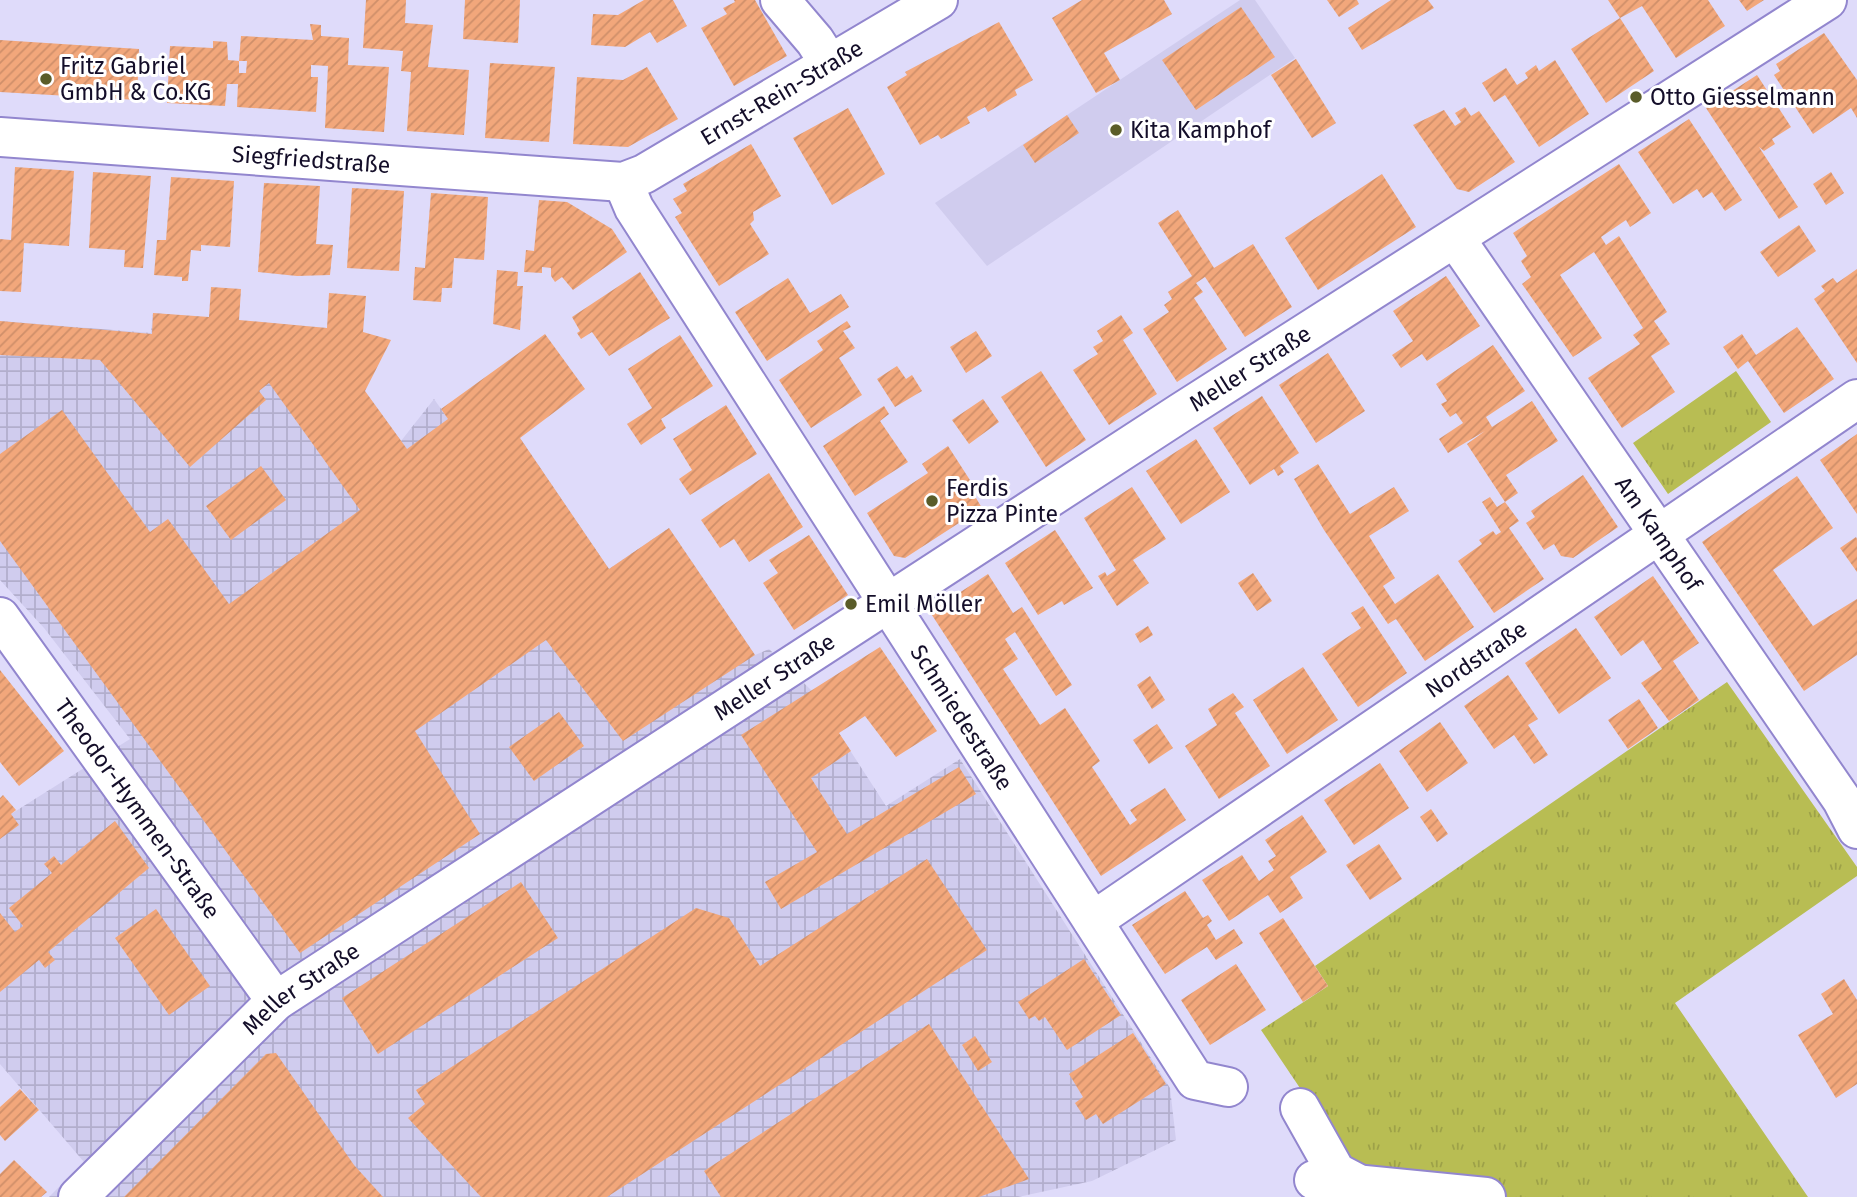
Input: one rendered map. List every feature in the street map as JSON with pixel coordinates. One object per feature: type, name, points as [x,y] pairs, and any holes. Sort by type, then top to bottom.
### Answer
[{"type":"street","points":[[780,0],[816,41],[829,63]]},
{"type":"street","name":"Ernst-Rein-Straße","points":[[623,182],[645,174],[939,0]]},
{"type":"street","name":"Meller Straße","points":[[78,1197],[276,1001],[1180,413],[1827,0]]},
{"type":"street","name":"Siegfriedstraße","points":[[0,137],[623,182]]},
{"type":"street","name":"Schmiedestraße","points":[[623,182],[634,208],[1195,1080],[1228,1087]]},
{"type":"street","name":"Am Kamphof","points":[[1455,238],[1842,800],[1857,830]]},
{"type":"street","name":"Nordstraße","points":[[1093,921],[1857,399]]},
{"type":"street","name":"Theodor-Hymmen-Straße","points":[[0,617],[276,1001]]},
{"type":"street","points":[[1300,1108],[1336,1172],[1355,1182]]},
{"type":"street","points":[[1314,1180],[1486,1197]]},
{"type":"shaded area","name":"Kita Kamphof","points":[[1240,0],[1255,0],[1295,58],[987,266],[935,203]]},
{"type":"shaded area","points":[[153,313],[327,328],[330,344],[401,441],[434,399],[481,465],[520,438],[609,569],[669,528],[755,655],[769,649],[811,690],[886,806],[960,759],[1170,1088],[1176,1140],[1092,1181],[1018,1197],[49,1197],[84,1162],[0,1064],[0,821],[130,739],[44,628],[0,580],[0,321],[151,333]]},
{"type":"green space","points":[[1736,371],[1771,422],[1668,494],[1633,443]]},
{"type":"green space","points":[[1727,682],[1857,867],[1857,876],[1675,1003],[1808,1197],[1395,1197],[1345,1155],[1261,1030],[1328,986],[1315,966]]},
{"type":"building","points":[[366,0],[406,0],[405,23],[433,25],[428,67],[469,70],[464,135],[407,131],[411,72],[401,71],[403,51],[363,48]]},
{"type":"building","points":[[465,0],[520,0],[518,43],[463,39]]},
{"type":"building","points":[[644,0],[673,0],[687,26],[657,43],[650,32],[625,47],[591,45],[593,14],[618,15]]},
{"type":"building","points":[[734,0],[755,0],[787,56],[734,86],[701,28],[727,14],[723,8],[735,2]]},
{"type":"building","points":[[1082,0],[1164,0],[1172,14],[1104,53],[1120,80],[1096,93],[1052,18]]},
{"type":"building","points":[[1327,0],[1357,0],[1359,4],[1339,17]]},
{"type":"building","points":[[1391,0],[1428,0],[1434,8],[1362,50],[1348,28]]},
{"type":"building","points":[[1608,0],[1708,0],[1725,26],[1676,58],[1642,6],[1620,18]]},
{"type":"building","points":[[1739,0],[1764,0],[1747,11]]},
{"type":"building","points":[[1241,7],[1275,57],[1196,110],[1162,60]]},
{"type":"building","points":[[1620,18],[1654,71],[1606,103],[1571,49]]},
{"type":"building","points":[[999,22],[1033,80],[1015,90],[1017,95],[988,112],[985,107],[967,117],[970,123],[941,139],[938,135],[920,145],[887,87],[907,75],[905,72]]},
{"type":"building","points":[[310,24],[321,25],[321,36],[349,38],[348,65],[389,67],[384,132],[325,128],[328,66],[311,65],[311,77],[318,77],[316,112],[237,107],[238,84],[227,84],[225,106],[167,103],[170,46],[213,48],[213,41],[227,42],[228,60],[239,61],[241,36],[313,40]],"holes":[[[239,61],[247,61],[246,73],[239,73]]]},
{"type":"building","points":[[1824,33],[1857,80],[1857,118],[1851,108],[1813,134],[1774,75],[1780,71],[1776,64]]},
{"type":"building","points":[[0,40],[139,49],[137,100],[0,92]]},
{"type":"building","points":[[1296,59],[1336,123],[1312,138],[1271,75]]},
{"type":"building","points":[[1555,60],[1589,114],[1539,147],[1505,95],[1494,102],[1482,83],[1506,68],[1517,85],[1528,78],[1525,73],[1536,65],[1539,71]]},
{"type":"building","points":[[490,63],[555,67],[549,142],[485,138]]},
{"type":"building","points":[[647,67],[678,119],[628,147],[573,144],[577,77],[623,80]]},
{"type":"building","points":[[1757,75],[1791,127],[1772,139],[1775,144],[1764,151],[1759,147],[1798,207],[1779,219],[1706,108]]},
{"type":"building","points":[[1465,107],[1471,116],[1479,111],[1515,162],[1469,192],[1457,189],[1413,125],[1444,110],[1455,126],[1461,122],[1455,113]]},
{"type":"building","points":[[848,108],[885,174],[832,205],[793,138]]},
{"type":"building","points":[[1067,115],[1079,133],[1035,163],[1023,145]]},
{"type":"building","points":[[1689,119],[1742,200],[1725,211],[1712,192],[1703,198],[1697,189],[1673,204],[1638,152]]},
{"type":"building","points":[[751,144],[781,196],[753,212],[754,220],[750,224],[769,254],[719,286],[675,217],[682,213],[673,199],[687,191],[683,184]]},
{"type":"building","points":[[1619,164],[1651,213],[1630,227],[1626,220],[1601,237],[1606,245],[1619,236],[1667,312],[1654,321],[1670,344],[1651,356],[1675,392],[1622,428],[1588,378],[1640,344],[1633,335],[1643,328],[1594,252],[1560,275],[1602,338],[1573,357],[1522,284],[1531,277],[1521,261],[1527,256],[1513,233]]},
{"type":"building","points":[[15,167],[74,171],[69,246],[24,243],[21,292],[0,291],[0,239],[11,240]]},
{"type":"building","points":[[93,172],[151,176],[143,268],[124,267],[125,250],[89,248]]},
{"type":"building","points":[[1831,172],[1844,193],[1826,205],[1813,184]]},
{"type":"building","points":[[1382,174],[1416,227],[1318,290],[1285,238]]},
{"type":"building","points":[[171,177],[234,181],[230,247],[201,245],[201,251],[191,250],[188,281],[182,281],[182,277],[154,275],[157,240],[166,240]]},
{"type":"building","points":[[264,183],[320,186],[316,244],[333,245],[330,275],[297,276],[258,272]]},
{"type":"building","points":[[352,188],[404,191],[399,271],[347,268]]},
{"type":"building","points":[[431,193],[488,197],[484,260],[454,258],[452,288],[442,288],[441,302],[413,300],[415,267],[425,268]]},
{"type":"building","points":[[539,200],[567,202],[612,229],[627,252],[573,290],[562,277],[555,282],[551,276],[551,268],[542,267],[542,273],[524,272],[526,250],[534,251]]},
{"type":"building","points":[[1178,210],[1214,268],[1253,244],[1292,307],[1245,337],[1205,277],[1196,283],[1203,292],[1194,298],[1227,349],[1177,382],[1143,329],[1169,312],[1164,305],[1172,299],[1168,292],[1192,276],[1158,223]]},
{"type":"building","points":[[1799,225],[1816,251],[1778,277],[1760,252]]},
{"type":"building","points":[[1857,269],[1857,363],[1814,299],[1825,291],[1821,286],[1833,278],[1837,283]]},
{"type":"building","points":[[497,270],[518,272],[517,286],[523,286],[520,330],[493,324]]},
{"type":"building","points":[[640,272],[670,318],[609,356],[592,332],[581,339],[577,333],[580,331],[572,317]]},
{"type":"building","points":[[1446,276],[1480,326],[1427,361],[1422,354],[1401,368],[1392,355],[1413,341],[1393,311]]},
{"type":"building","points":[[788,278],[810,313],[841,294],[849,307],[767,361],[735,312]]},
{"type":"building","points":[[211,287],[241,289],[239,320],[327,328],[329,293],[366,296],[363,332],[391,340],[365,391],[407,449],[448,419],[441,409],[545,334],[585,389],[520,438],[609,569],[669,528],[755,655],[623,741],[546,640],[415,731],[480,834],[300,953],[0,541],[0,454],[62,410],[150,532],[168,519],[229,604],[360,510],[269,383],[259,391],[266,400],[190,467],[100,360],[0,355],[0,321],[152,334],[153,313],[209,317]]},
{"type":"building","points":[[1121,315],[1133,333],[1123,340],[1157,394],[1109,425],[1073,370],[1098,354],[1093,347],[1103,341],[1097,331]]},
{"type":"building","points":[[847,321],[851,327],[843,331],[855,348],[839,358],[862,395],[811,428],[779,380],[823,350],[817,341]]},
{"type":"building","points":[[1797,327],[1834,379],[1784,413],[1748,361],[1738,369],[1723,347],[1742,334],[1756,355]]},
{"type":"building","points":[[976,331],[992,356],[966,373],[950,347]]},
{"type":"building","points":[[680,335],[713,386],[661,419],[666,428],[641,445],[627,424],[652,408],[628,369]]},
{"type":"building","points":[[1493,345],[1525,391],[1486,417],[1492,427],[1532,401],[1558,441],[1506,475],[1518,493],[1505,502],[1467,444],[1485,431],[1448,453],[1439,439],[1463,423],[1456,413],[1450,417],[1441,404],[1447,401],[1436,384]]},
{"type":"building","points":[[1328,353],[1365,411],[1316,443],[1279,385]]},
{"type":"building","points":[[897,366],[906,379],[912,375],[922,391],[895,407],[877,379]]},
{"type":"building","points":[[1041,371],[1086,440],[1046,467],[1001,397]]},
{"type":"building","points":[[1262,396],[1299,453],[1280,466],[1284,472],[1278,476],[1274,469],[1250,485],[1213,428]]},
{"type":"building","points":[[983,399],[999,422],[969,444],[952,420]]},
{"type":"building","points":[[726,405],[757,454],[690,495],[679,479],[692,470],[673,439]]},
{"type":"building","points":[[884,406],[889,414],[880,421],[908,462],[855,496],[823,446]]},
{"type":"building","points":[[1857,434],[1857,514],[1820,460]]},
{"type":"building","points":[[1196,439],[1230,492],[1181,524],[1146,471]]},
{"type":"building","name":"Ferdis Pizza Pinte","points":[[948,446],[977,491],[973,493],[982,508],[905,558],[894,556],[867,513],[928,473],[922,464]]},
{"type":"building","points":[[1318,464],[1350,514],[1394,487],[1409,511],[1369,536],[1395,578],[1383,586],[1395,604],[1438,574],[1474,627],[1425,661],[1396,619],[1388,624],[1324,530],[1294,479]]},
{"type":"building","points":[[261,466],[286,500],[231,540],[206,506]]},
{"type":"building","points":[[769,473],[803,527],[749,562],[734,539],[720,548],[701,520]]},
{"type":"building","points":[[1583,475],[1618,527],[1573,558],[1561,556],[1554,544],[1544,550],[1526,523],[1535,517],[1531,511]]},
{"type":"building","points":[[1797,476],[1833,528],[1773,570],[1813,626],[1857,599],[1857,655],[1804,691],[1702,542]]},
{"type":"building","points":[[1132,487],[1166,539],[1133,560],[1149,583],[1117,606],[1098,576],[1105,572],[1107,576],[1116,570],[1084,518]]},
{"type":"building","points":[[1490,497],[1497,507],[1505,502],[1519,521],[1509,528],[1544,579],[1494,613],[1458,561],[1482,544],[1479,540],[1493,531],[1496,535],[1501,532],[1482,502]]},
{"type":"building","points":[[1055,530],[1093,588],[1064,605],[1062,601],[1038,615],[1005,563]]},
{"type":"building","points":[[809,535],[848,595],[794,630],[763,583],[778,573],[769,560]]},
{"type":"building","points":[[1856,537],[1857,539],[1857,572],[1840,548]]},
{"type":"building","points":[[1253,573],[1272,601],[1257,611],[1238,583]]},
{"type":"building","points":[[988,574],[1013,613],[1022,607],[1072,685],[1056,696],[1015,632],[1005,639],[1018,659],[1003,669],[1040,725],[1065,708],[1100,761],[1092,767],[1130,825],[1137,820],[1130,810],[1165,788],[1186,820],[1101,876],[930,612]]},
{"type":"building","points":[[1653,576],[1699,643],[1673,661],[1699,700],[1669,721],[1641,683],[1662,669],[1643,640],[1621,656],[1594,617]]},
{"type":"building","points":[[1363,606],[1407,673],[1358,707],[1322,654],[1361,628],[1351,613]]},
{"type":"building","points":[[1148,626],[1153,635],[1140,643],[1135,634]]},
{"type":"building","points":[[1576,628],[1611,678],[1559,714],[1525,663]]},
{"type":"building","points":[[880,647],[937,731],[896,757],[865,716],[839,733],[851,751],[811,778],[847,834],[959,767],[976,794],[781,909],[765,882],[817,852],[741,735]]},
{"type":"building","points":[[1303,667],[1338,720],[1287,754],[1253,700]]},
{"type":"building","points":[[0,670],[64,751],[19,786],[0,762]]},
{"type":"building","points":[[1508,675],[1538,719],[1528,725],[1548,755],[1534,764],[1514,735],[1494,749],[1464,706]]},
{"type":"building","points":[[1150,676],[1165,700],[1152,709],[1137,685]]},
{"type":"building","points":[[1233,693],[1244,707],[1235,713],[1270,766],[1219,799],[1185,746],[1217,725],[1208,709]]},
{"type":"building","points":[[1639,699],[1658,728],[1628,749],[1608,720]]},
{"type":"building","points":[[559,712],[584,746],[534,781],[509,747]]},
{"type":"building","points":[[1440,722],[1468,763],[1427,792],[1399,751]]},
{"type":"building","points":[[1157,724],[1173,748],[1149,764],[1133,740]]},
{"type":"building","points":[[1380,763],[1409,808],[1354,845],[1324,800]]},
{"type":"building","points":[[3,795],[16,810],[11,814],[19,825],[0,839],[0,798]]},
{"type":"building","points":[[1431,809],[1448,834],[1437,842],[1420,817]]},
{"type":"building","points":[[1302,815],[1327,852],[1290,877],[1303,898],[1280,913],[1268,895],[1229,921],[1202,880],[1242,855],[1259,881],[1274,870],[1268,861],[1276,856],[1265,840]]},
{"type":"building","points":[[115,821],[149,868],[48,952],[55,960],[45,968],[39,960],[0,992],[0,913],[15,932],[23,926],[9,908],[52,873],[44,864],[54,856],[61,865]]},
{"type":"building","points":[[1379,844],[1402,879],[1370,900],[1346,865]]},
{"type":"building","points":[[927,859],[987,950],[607,1197],[481,1197],[408,1118],[425,1104],[416,1090],[696,908],[729,918],[760,966]]},
{"type":"building","points":[[521,882],[558,938],[378,1054],[342,998]]},
{"type":"building","points":[[1185,891],[1203,918],[1208,915],[1212,921],[1207,925],[1216,940],[1234,929],[1243,943],[1216,960],[1207,947],[1165,974],[1132,925]]},
{"type":"building","points":[[156,909],[210,986],[169,1015],[115,938]]},
{"type":"building","points":[[1283,918],[1328,986],[1303,1002],[1259,933]]},
{"type":"building","points":[[1084,959],[1121,1015],[1067,1050],[1045,1017],[1039,1021],[1035,1016],[1029,1019],[1018,1002]]},
{"type":"building","points":[[1236,964],[1266,1010],[1210,1045],[1181,1000]]},
{"type":"building","points":[[1844,979],[1857,1000],[1857,1084],[1836,1098],[1798,1035],[1833,1014],[1821,994]]},
{"type":"building","points":[[929,1024],[1029,1179],[979,1197],[721,1197],[704,1171]]},
{"type":"building","points":[[1133,1033],[1166,1084],[1103,1124],[1096,1114],[1086,1120],[1075,1103],[1083,1097],[1069,1074]]},
{"type":"building","points":[[975,1036],[992,1062],[978,1071],[962,1045]]},
{"type":"building","points":[[276,1053],[354,1165],[383,1197],[124,1197],[266,1054]]},
{"type":"building","points":[[20,1089],[39,1110],[5,1141],[0,1135],[0,1107]]},
{"type":"building","points":[[14,1160],[47,1192],[41,1197],[0,1197],[0,1174]]},
{"type":"place","name":"Fritz Gabriel GmbH & Co.KG","points":[[46,79]]},
{"type":"place","name":"Otto Giesselmann","points":[[1636,97]]},
{"type":"place","name":"Kita Kamphof","points":[[1116,130]]},
{"type":"place","name":"Ferdis Pizza Pinte","points":[[932,501]]},
{"type":"place","name":"Emil Möller","points":[[851,604]]}]
